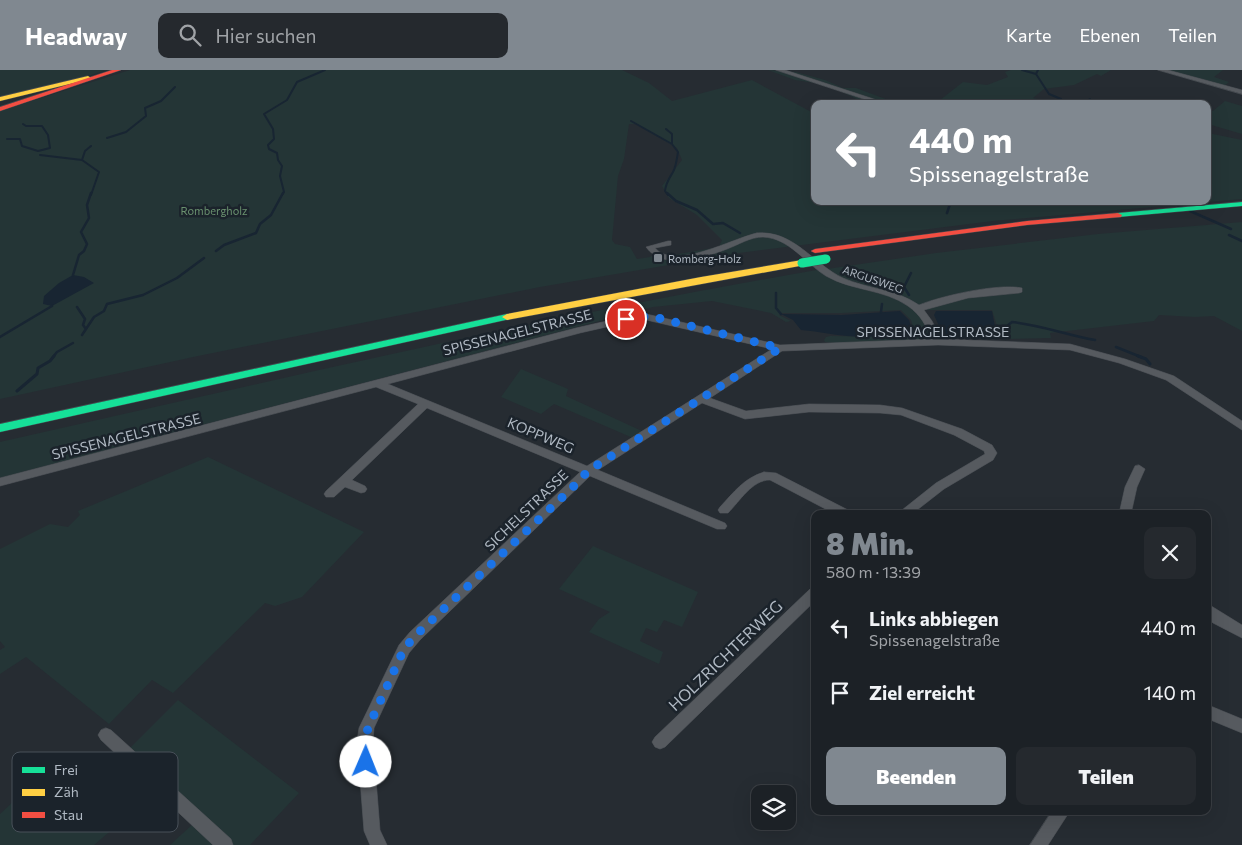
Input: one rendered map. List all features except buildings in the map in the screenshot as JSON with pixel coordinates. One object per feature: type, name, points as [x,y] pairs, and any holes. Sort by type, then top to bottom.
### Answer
[{"type":"main road","points":[[0,107],[113,70]]},
{"type":"main road","points":[[0,107],[118,70]]},
{"type":"main road","points":[[0,99],[88,78]]},
{"type":"main road","points":[[616,284],[792,254],[979,229],[1242,204]]},
{"type":"main road","points":[[0,428],[525,313],[680,283],[802,263],[990,237],[1242,213]]},
{"type":"main road","points":[[481,311],[548,297]]},
{"type":"street","points":[[779,70],[873,100]]},
{"type":"street","points":[[1161,70],[1242,92]]},
{"type":"street","name":"ARGUSWEG","points":[[668,243],[650,248],[652,252],[662,258],[687,256],[710,253],[752,236],[777,237],[796,246],[831,276],[892,295],[918,309],[923,314],[938,342]]},
{"type":"street","points":[[918,309],[938,301],[1006,289],[1020,290]]},
{"type":"street","name":"SPISSENAGELSTRASSE","points":[[0,482],[642,316],[780,348],[938,342],[1042,344],[1070,347],[1122,360],[1170,378],[1242,426]]},
{"type":"street","name":"SICHELSTRASSE","points":[[379,845],[372,831],[365,741],[368,728],[404,649],[415,636],[588,471],[780,348]]},
{"type":"street","name":"KOPPWEG","points":[[377,383],[721,526]]},
{"type":"street","points":[[703,398],[745,415],[809,408],[880,409],[902,412],[958,432],[988,448],[991,453],[989,457],[940,486],[907,510]]},
{"type":"street","points":[[330,494],[426,404]]},
{"type":"street","points":[[1126,510],[1131,487],[1139,469]]},
{"type":"street","points":[[724,510],[755,478],[763,475],[772,476],[838,510]]},
{"type":"street","points":[[344,481],[361,489]]},
{"type":"street","name":"HOLZRICHTERWEG","points":[[660,742],[811,597]]},
{"type":"street","points":[[1211,612],[1242,632]]},
{"type":"street","points":[[1211,713],[1242,726]]},
{"type":"street","points":[[106,734],[125,752]]},
{"type":"street","points":[[178,801],[225,845]]},
{"type":"street","points":[[1038,845],[1059,815]]},
{"type":"green space","points":[[0,70],[107,70],[69,82],[0,98]]},
{"type":"green space","name":"Rombergholz","points":[[130,70],[622,70],[649,83],[672,101],[752,80],[811,112],[811,205],[1174,205],[993,221],[739,253],[540,287],[198,356],[0,399],[0,111]],"holes":[[[629,124],[636,124],[677,148],[682,160],[662,186],[669,198],[697,215],[722,240],[719,247],[667,256],[656,253],[650,257],[637,259],[630,247],[615,244],[612,240],[618,176],[624,159]]]},
{"type":"green space","points":[[768,70],[796,72],[825,80],[843,88],[856,88],[888,100],[859,100],[815,83],[795,80]]},
{"type":"green space","points":[[1011,70],[1111,70],[1101,76],[1097,74],[1074,85],[1044,89],[1033,98],[1041,100],[940,100],[963,82],[987,85],[1008,77],[1005,72]]},
{"type":"green space","points":[[1161,70],[1223,70],[1214,77],[1229,82],[1223,87]]},
{"type":"green space","points":[[1225,101],[1242,106],[1242,134],[1211,125],[1211,111]]},
{"type":"green space","name":"Rombergholz","points":[[1211,134],[1242,140],[1242,199],[1211,202]]},
{"type":"green space","points":[[1242,222],[1242,331],[1214,316],[1159,315],[1154,321],[1050,333],[1051,338],[1001,339],[992,310],[926,310],[832,273],[827,269],[936,253],[1098,234]]},
{"type":"green space","points":[[817,270],[864,285],[901,301],[917,312],[932,337],[929,341],[843,344],[825,342],[824,340],[830,336],[894,337],[915,335],[911,320],[901,310],[781,313],[779,315],[791,321],[786,322],[771,313],[712,301],[653,307],[0,478],[0,442],[509,329],[714,288]]},
{"type":"green space","points":[[521,369],[568,389],[566,396],[644,432],[633,438],[554,404],[541,414],[501,397]]},
{"type":"green space","points":[[208,457],[364,532],[302,597],[275,606],[265,603],[173,693],[152,680],[109,724],[26,657],[0,674],[0,650],[5,647],[0,641],[0,549],[50,524],[68,527],[80,515],[78,511]]},
{"type":"green space","points":[[593,546],[698,592],[682,627],[664,620],[657,632],[646,628],[640,641],[663,652],[659,664],[589,632],[599,619],[610,612],[559,589]]},
{"type":"green space","points":[[178,700],[299,793],[250,845],[170,845],[193,824],[178,812],[178,752],[126,752]]},
{"type":"green space","points":[[12,803],[12,832],[109,832],[94,845],[0,845],[0,814]]},
{"type":"water","points":[[73,275],[84,277],[94,283],[52,306],[43,304],[44,296],[59,283]]},
{"type":"water","points":[[900,311],[909,320],[913,334],[855,337],[801,330],[793,320],[781,314],[842,315]]},
{"type":"water","points":[[936,311],[992,311],[997,337],[995,339],[944,337],[934,315]]},
{"type":"waterway","points":[[282,195],[284,192],[280,176],[282,166],[278,160],[277,153],[269,149],[268,145],[274,139],[273,129],[264,114],[287,100],[297,82],[325,70]]},
{"type":"waterway","points":[[1022,70],[1036,74]]},
{"type":"waterway","points":[[1036,74],[1038,70]]},
{"type":"waterway","points":[[1036,74],[1049,94],[1061,100]]},
{"type":"waterway","points":[[107,138],[126,132],[146,116],[145,108],[161,101],[175,87]]},
{"type":"waterway","points":[[631,121],[672,144]]},
{"type":"waterway","points":[[7,139],[20,139],[22,146],[38,151],[50,148],[48,135],[42,126],[26,126],[23,124]]},
{"type":"waterway","points":[[666,129],[672,134],[672,144]]},
{"type":"waterway","points":[[668,195],[665,188],[675,168],[678,152],[672,144]]},
{"type":"waterway","points":[[82,160],[85,151],[91,146]]},
{"type":"waterway","points":[[40,155],[82,160]]},
{"type":"waterway","points":[[82,160],[99,172],[91,195]]},
{"type":"waterway","points":[[73,275],[79,255],[84,251],[87,244],[81,232],[89,218],[87,205],[91,193]]},
{"type":"waterway","points":[[216,251],[224,245],[256,233],[260,224],[271,215],[283,193]]},
{"type":"waterway","points":[[667,193],[676,201],[697,210],[713,224],[723,223],[740,233]]},
{"type":"waterway","points":[[947,213],[950,205]]},
{"type":"waterway","points":[[1178,205],[1182,207]]},
{"type":"waterway","points":[[1190,211],[1231,229]]},
{"type":"waterway","points":[[1229,235],[1242,241]]},
{"type":"waterway","points":[[86,329],[94,317],[104,311],[107,304],[143,295],[177,278],[204,258]]},
{"type":"waterway","points":[[909,295],[904,287],[911,273]]},
{"type":"waterway","points":[[776,293],[776,308],[781,314]]},
{"type":"waterway","points":[[881,312],[882,304]]},
{"type":"waterway","points":[[0,337],[52,306]]},
{"type":"waterway","points":[[77,307],[85,319],[83,325],[86,329]]},
{"type":"waterway","points":[[994,326],[1007,326],[1012,322],[1023,323],[1095,340]]},
{"type":"waterway","points":[[82,335],[86,329]]},
{"type":"waterway","points":[[53,357],[57,352],[73,343]]},
{"type":"waterway","points":[[1116,347],[1141,357]]},
{"type":"waterway","points":[[17,391],[37,374],[38,368],[50,361],[54,356]]},
{"type":"waterway","points":[[1138,356],[1146,359],[1150,364]]},
{"type":"traffic: fast","points":[[1118,215],[1242,204]]},
{"type":"traffic: fast","points":[[802,263],[826,259]]},
{"type":"traffic: fast","points":[[0,428],[507,317]]},
{"type":"traffic: slow","points":[[0,99],[88,78]]},
{"type":"traffic: slow","points":[[507,317],[802,263]]},
{"type":"traffic: jam","points":[[0,109],[118,70]]},
{"type":"traffic: jam","points":[[815,251],[1027,223],[1118,215]]},
{"type":"place","name":"Romberg-Holz","points":[[658,258]]},
{"type":"route","points":[[366,762],[365,741],[368,728],[404,649],[415,636],[588,471],[780,348],[650,316],[626,319]]}]
